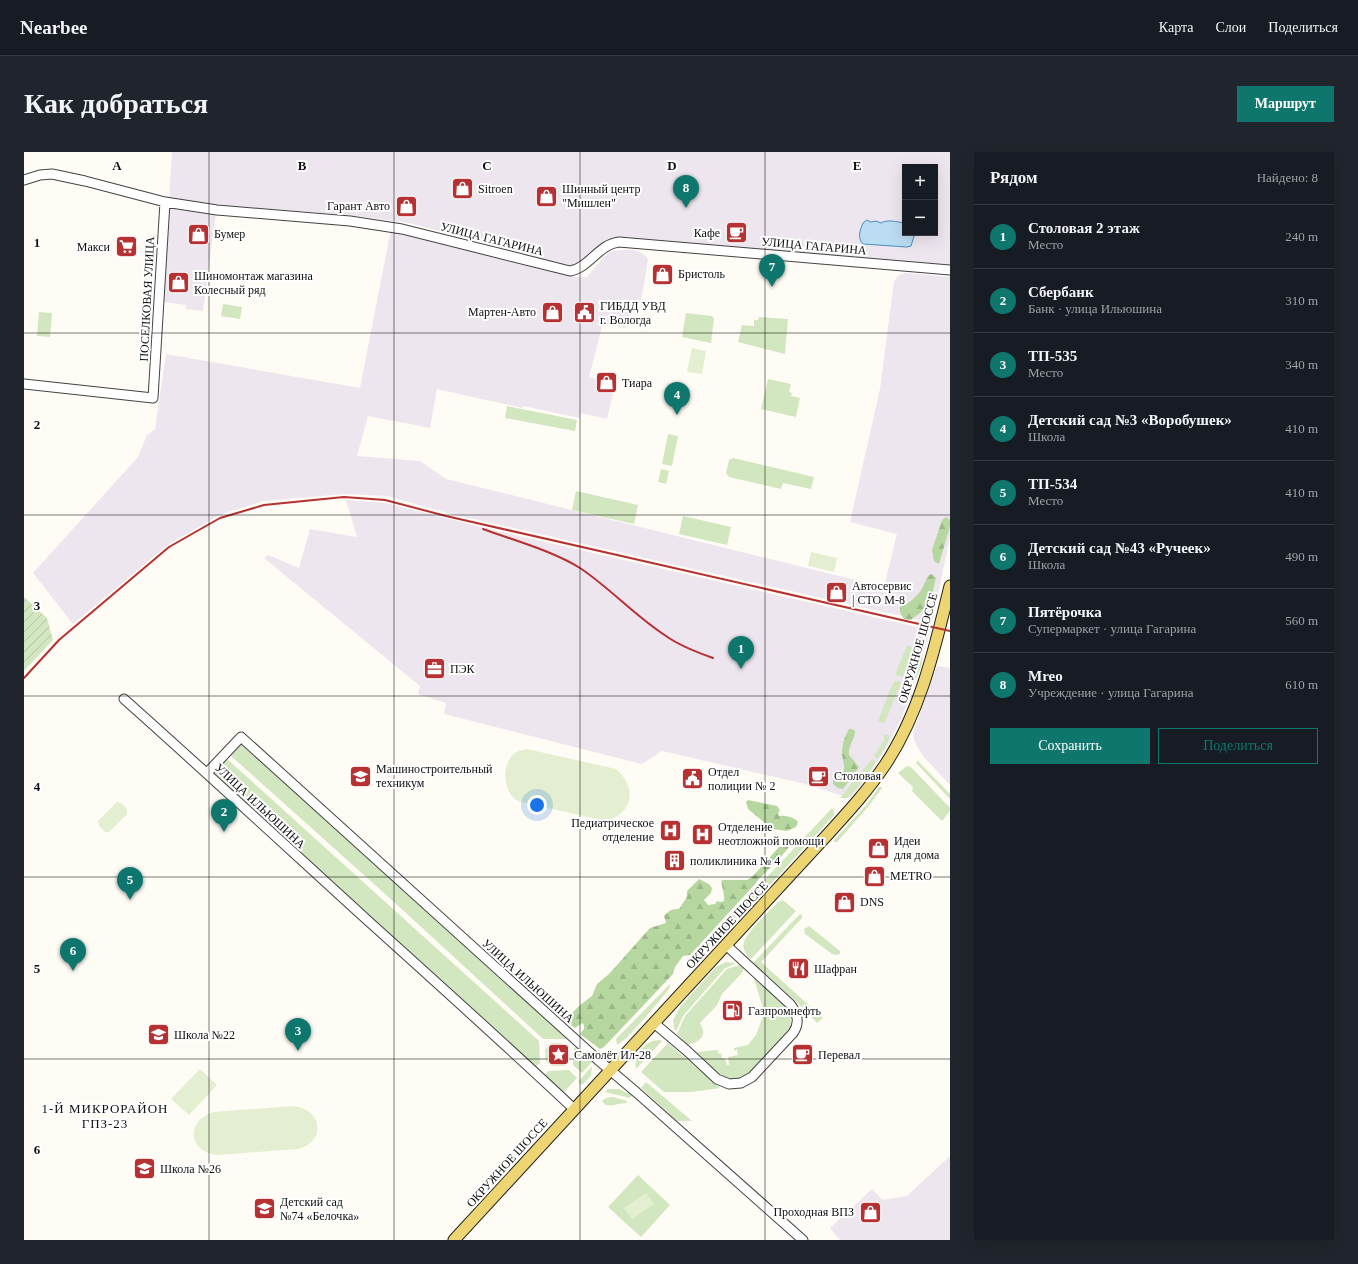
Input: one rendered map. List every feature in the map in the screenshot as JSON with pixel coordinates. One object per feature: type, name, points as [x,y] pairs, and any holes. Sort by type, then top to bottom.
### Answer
[{"type":"main road","name":"ОКРУЖНОЕ ШОССЕ","points":[[454,1240],[864,794],[903,735],[921,692],[950,586]]},
{"type":"street","name":"УЛИЦА ГАГАРИНА","points":[[24,180],[40,175],[52,174],[85,180],[165,202],[217,210],[350,221],[402,229],[570,270],[579,268],[609,244],[619,242],[950,270]]},
{"type":"street","name":"ПОСЕЛКОВАЯ УЛИЦА","points":[[24,384],[153,398],[165,202]]},
{"type":"street","name":"УЛИЦА ИЛЬЮШИНА","points":[[124,699],[541,1077],[574,1109]]},
{"type":"street","name":"УЛИЦА ИЛЬЮШИНА","points":[[207,773],[241,737],[610,1071],[803,1240]]},
{"type":"street","points":[[654,1023],[717,1079],[729,1084],[741,1083],[752,1077],[793,1033],[796,1029],[798,1019],[790,1004],[726,945]]},
{"type":"shaded area","points":[[172,152],[950,152],[950,266],[614,237],[607,239],[577,263],[568,266],[409,223],[349,215],[216,205],[169,199]]},
{"type":"shaded area","points":[[169,206],[216,213],[203,311],[186,309],[186,305],[163,302]]},
{"type":"shaded area","points":[[391,229],[576,277],[587,277],[610,252],[619,250],[633,250],[640,252],[648,259],[640,304],[633,304],[626,328],[603,323],[589,377],[615,384],[607,419],[581,413],[580,418],[523,406],[522,408],[437,389],[430,428],[368,416],[357,456],[420,461],[446,479],[884,587],[897,534],[850,522],[880,389],[894,281],[899,275],[906,273],[950,277],[950,537],[932,623],[447,513],[387,496],[345,494],[264,501],[219,515],[169,544],[73,624],[33,573],[138,457],[147,435],[155,429],[166,354],[360,388]]},
{"type":"shaded area","points":[[346,500],[386,503],[501,532],[930,630],[918,675],[900,721],[876,764],[850,798],[805,784],[662,751],[642,764],[444,714],[446,703],[418,694],[420,686],[264,558],[268,555],[299,568],[310,529],[357,537]]},
{"type":"shaded area","points":[[937,666],[950,668],[950,785],[922,755],[914,740],[913,733]]},
{"type":"shaded area","points":[[950,1156],[950,1240],[840,1240],[830,1228],[872,1189],[883,1200],[907,1196]]},
{"type":"green space","points":[[223,304],[242,307],[240,319],[221,316]]},
{"type":"green space","points":[[39,312],[52,313],[50,337],[37,336]]},
{"type":"green space","points":[[686,313],[712,316],[714,318],[711,343],[682,337]]},
{"type":"green space","points":[[759,317],[788,319],[785,354],[738,342],[742,325],[754,326],[754,320],[758,320]]},
{"type":"green space","points":[[692,348],[706,351],[702,374],[687,372]]},
{"type":"green space","points":[[768,379],[791,384],[789,392],[792,393],[791,396],[800,398],[796,417],[761,409]]},
{"type":"green space","points":[[507,406],[577,420],[575,431],[505,418]]},
{"type":"green space","points":[[668,434],[678,436],[672,466],[662,464]]},
{"type":"green space","points":[[733,458],[814,477],[811,489],[783,483],[781,489],[729,477],[726,473],[729,460]]},
{"type":"green space","points":[[661,469],[669,471],[666,484],[658,482]]},
{"type":"green space","points":[[576,491],[638,505],[634,524],[572,510]]},
{"type":"green space","points":[[683,516],[731,527],[727,545],[679,534]]},
{"type":"green space","points":[[946,517],[950,520],[950,526],[939,564],[934,561],[932,550],[942,520]]},
{"type":"green space","points":[[811,552],[837,558],[834,572],[808,566]]},
{"type":"green space","points":[[932,574],[936,578],[932,595],[926,607],[911,620],[904,619],[900,612],[900,607],[907,604],[915,597],[922,589],[929,575]]},
{"type":"green space","points":[[24,597],[47,618],[53,640],[24,671]]},
{"type":"green space","points":[[907,645],[915,649],[903,677],[895,675]]},
{"type":"green space","points":[[917,650],[921,652],[922,655],[919,673],[915,679],[906,679]]},
{"type":"green space","points":[[895,681],[899,681],[901,683],[885,722],[883,723],[878,721]]},
{"type":"green space","points":[[849,729],[855,731],[849,755],[859,767],[843,789],[838,788],[833,784],[833,780],[844,770],[842,753],[845,737]]},
{"type":"green space","points":[[884,734],[888,735],[890,738],[878,759],[874,756],[884,740]]},
{"type":"green space","points":[[240,743],[566,1037],[566,1039],[544,1039],[541,1037],[394,902],[229,754]]},
{"type":"green space","points":[[527,749],[616,769],[623,776],[627,784],[629,799],[627,806],[615,817],[606,821],[517,800],[509,792],[507,786],[505,773],[506,766],[513,755],[518,751]]},
{"type":"green space","points":[[226,758],[539,1041],[540,1063],[536,1067],[212,773]]},
{"type":"green space","points":[[872,759],[876,762],[858,787],[847,798],[840,798]]},
{"type":"green space","points":[[918,761],[950,794],[950,799],[917,764],[916,762]]},
{"type":"green space","points":[[907,766],[911,767],[950,808],[950,811],[942,821],[912,791],[913,787],[898,773]]},
{"type":"green space","points":[[879,787],[882,788],[868,807],[837,842],[833,842],[867,804]]},
{"type":"green space","points":[[748,800],[777,806],[780,810],[778,813],[779,816],[787,816],[794,819],[798,822],[796,827],[787,831],[772,829],[748,809],[746,802]]},
{"type":"green space","points":[[117,802],[125,806],[127,814],[109,832],[105,832],[99,826],[98,821]]},
{"type":"green space","points":[[832,808],[834,815],[734,924],[699,956],[696,956],[695,954]]},
{"type":"green space","points":[[786,839],[791,842],[791,844],[774,865],[758,879],[690,955],[683,956],[675,967],[673,974],[604,1047],[600,1049],[580,1034],[584,1029],[584,1025],[582,1023],[575,1028],[567,1022],[566,1019],[580,1005],[592,996],[597,984],[609,974],[650,928],[666,923],[664,916],[671,910],[679,909],[687,897],[687,891],[699,879],[709,884],[712,888],[711,893],[704,900],[708,905],[715,904],[717,901],[724,901],[721,881],[747,880],[754,875]]},
{"type":"green space","points":[[783,900],[796,911],[751,959],[746,954],[744,949],[746,937],[778,902]]},
{"type":"green space","points":[[801,914],[802,918],[761,962],[823,1018],[817,1023],[804,1009],[753,963]]},
{"type":"green space","points":[[809,926],[840,951],[840,954],[832,954],[805,934],[804,929]]},
{"type":"green space","points":[[726,962],[736,963],[724,969],[683,1016],[676,1031],[673,1020],[680,1007],[716,967]]},
{"type":"green space","points":[[739,965],[744,968],[742,973],[722,994],[717,1005],[700,1023],[703,1029],[703,1036],[694,1043],[687,1044],[677,1034],[685,1016],[727,969]]},
{"type":"green space","points":[[753,976],[788,1009],[791,1025],[777,1044],[751,1072],[742,1078],[733,1080],[719,1073],[697,1052],[718,1050],[718,1054],[721,1053],[722,1058],[725,1058],[727,1065],[729,1065],[728,1057],[738,1055],[737,1050],[734,1050],[734,1048],[748,1045],[756,1035],[763,1016],[766,1014],[766,1008],[763,1008]]},
{"type":"green space","points":[[670,984],[669,989],[643,1020],[617,1045],[616,1039]]},
{"type":"green space","points":[[662,1041],[636,1069],[636,1058],[641,1049],[650,1042]]},
{"type":"green space","points":[[551,1043],[562,1043],[569,1049],[570,1060],[564,1066],[552,1066],[546,1061],[545,1050]]},
{"type":"green space","points":[[668,1043],[720,1088],[692,1092],[664,1092],[641,1072]]},
{"type":"green space","points":[[575,1047],[592,1062],[582,1073],[573,1065]]},
{"type":"green space","points":[[592,1066],[591,1076],[582,1085],[578,1082]]},
{"type":"green space","points":[[200,1069],[217,1085],[189,1115],[171,1099]]},
{"type":"green space","points":[[569,1070],[577,1078],[563,1093],[545,1075],[548,1071]]},
{"type":"green space","points":[[646,1082],[692,1121],[677,1121],[641,1088]]},
{"type":"green space","points":[[608,1089],[619,1089],[632,1095],[630,1098],[605,1092]]},
{"type":"green space","points":[[613,1097],[627,1101],[626,1103],[609,1106],[604,1104],[602,1101],[606,1098]]},
{"type":"green space","points":[[294,1106],[311,1113],[317,1126],[317,1133],[313,1140],[307,1145],[298,1149],[217,1155],[207,1153],[200,1148],[196,1142],[194,1135],[198,1122],[205,1116],[214,1112]]},
{"type":"green space","points":[[638,1175],[670,1205],[641,1237],[608,1207]]},
{"type":"green space","points":[[646,1193],[654,1204],[632,1219],[624,1208]]},
{"type":"water","points":[[867,220],[881,223],[889,221],[902,223],[902,236],[914,236],[911,246],[863,244],[860,239],[860,234],[863,223]]},
{"type":"railway","points":[[24,678],[59,640],[169,547],[220,518],[264,505],[344,497],[385,500],[446,516],[950,631]]},
{"type":"railway","points":[[483,529],[558,556],[580,568],[671,640],[713,658]]},
{"type":"place","name":"Sitroen","points":[[462,189]]},
{"type":"place","name":"Шинный центр \"Мишлен\"","points":[[546,196]]},
{"type":"place","name":"Гарант Авто","points":[[406,206]]},
{"type":"place","name":"Mreo","points":[[686,208]]},
{"type":"place","name":"Кафе","points":[[736,233]]},
{"type":"place","name":"Бумер","points":[[198,234]]},
{"type":"place","name":"Макси","points":[[126,247]]},
{"type":"place","name":"Бристоль","points":[[663,274]]},
{"type":"place","name":"Шиномонтаж магазина Колесный ряд","points":[[178,283]]},
{"type":"place","name":"Пятёрочка","points":[[772,287]]},
{"type":"place","name":"Мартен-Авто","points":[[552,312]]},
{"type":"place","name":"ГИБДД УВД г. Вологда","points":[[585,313]]},
{"type":"place","name":"Тиара","points":[[607,383]]},
{"type":"place","name":"Детский сад №3 «Воробушек»","points":[[677,415]]},
{"type":"place","name":"Автосервис | СТО М-8","points":[[837,593]]},
{"type":"place","name":"ПЭК","points":[[434,669]]},
{"type":"place","name":"Столовая 2 этаж","points":[[741,669]]},
{"type":"place","name":"Машиностроительный техникум","points":[[361,776]]},
{"type":"place","name":"Столовая","points":[[818,776]]},
{"type":"place","name":"Отдел полиции № 2","points":[[693,779]]},
{"type":"place","name":"Педиатрическое отделение","points":[[670,830]]},
{"type":"place","name":"Сбербанк","points":[[224,832]]},
{"type":"place","name":"Отделение неотложной помощи","points":[[702,834]]},
{"type":"place","name":"Идеи для дома","points":[[879,848]]},
{"type":"place","name":"поликлиника № 4","points":[[675,861]]},
{"type":"place","name":"METRO","points":[[874,876]]},
{"type":"place","name":"ТП-534","points":[[130,900]]},
{"type":"place","name":"DNS","points":[[845,902]]},
{"type":"place","name":"Шафран","points":[[799,969]]},
{"type":"place","name":"Детский сад №43 «Ручеек»","points":[[73,971]]},
{"type":"place","name":"Газпромнефть","points":[[732,1011]]},
{"type":"place","name":"Школа №22","points":[[158,1035]]},
{"type":"place","name":"ТП-535","points":[[298,1051]]},
{"type":"place","name":"Самолёт Ил-28","points":[[559,1055]]},
{"type":"place","name":"Перевал","points":[[803,1055]]},
{"type":"place","name":"Школа №26","points":[[144,1169]]},
{"type":"place","name":"Детский сад №74 «Белочка»","points":[[265,1209]]},
{"type":"place","name":"Проходная ВПЗ","points":[[870,1212]]},
{"type":"district","name":"1-Й МИКРОРАЙОН ГПЗ-23","points":[[105,1116]]}]
